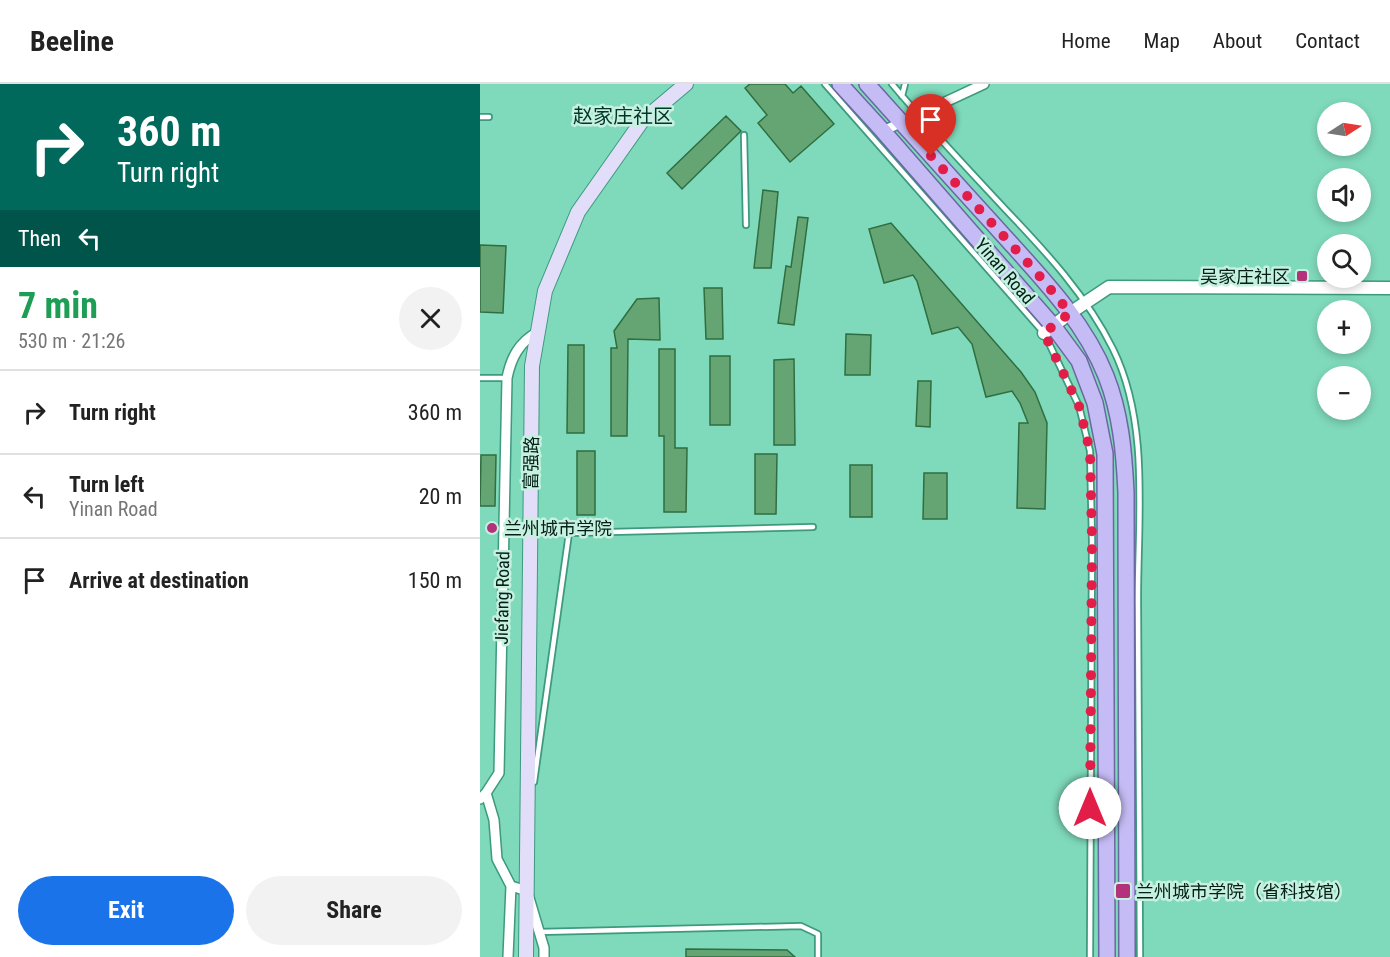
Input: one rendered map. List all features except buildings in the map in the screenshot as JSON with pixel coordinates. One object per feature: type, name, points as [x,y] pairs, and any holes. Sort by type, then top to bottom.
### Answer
[{"type":"main road","name":"富强路","points":[[526,957],[533,933],[526,891],[532,366],[545,291],[578,212],[642,121],[686,84]]},
{"type":"main road","name":"Yinan Road","points":[[840,84],[883,131],[1049,330],[1079,361],[1095,403],[1105,454],[1107,957]]},
{"type":"main road","name":"Yinan Road","points":[[867,84],[1037,273],[1070,313],[1105,374],[1116,406],[1123,444],[1126,492],[1126,957]]},
{"type":"street","points":[[883,131],[984,84]]},
{"type":"street","points":[[1049,330],[1109,287],[1390,288]]},
{"type":"street","name":"Jiefang Road","points":[[483,796],[499,773],[507,378],[510,362],[518,348],[538,332]]},
{"type":"street","points":[[483,796],[494,820],[497,860],[511,886],[508,957]]},
{"type":"street","points":[[511,886],[526,891]]},
{"type":"street","name":"富强路","points":[[533,933],[544,948],[544,957]]},
{"type":"lane","points":[[825,84],[1049,330],[1079,406],[1090,451],[1092,540],[1090,957]]},
{"type":"lane","points":[[892,84],[918,115],[1048,254],[1085,303],[1113,349],[1126,384],[1137,432],[1140,957]]},
{"type":"lane","points":[[902,96],[905,84]]},
{"type":"lane","points":[[480,117],[489,117]]},
{"type":"lane","points":[[744,135],[746,225]]},
{"type":"lane","points":[[480,378],[507,378]]},
{"type":"lane","points":[[527,872],[534,785],[569,533],[813,527]]},
{"type":"lane","points":[[533,933],[801,926],[818,934],[818,957]]},
{"type":"place","name":"吴家庄社区","points":[[1302,276]]},
{"type":"place","name":"兰州城市学院","points":[[492,528]]},
{"type":"place","name":"兰州城市学院（省科技馆）","points":[[1123,891]]},
{"type":"district","name":"赵家庄社区","points":[[623,116]]},
{"type":"route","points":[[931,156],[1037,273],[1070,313],[1044,333],[1079,406],[1090,451],[1092,540],[1090,808]]}]
